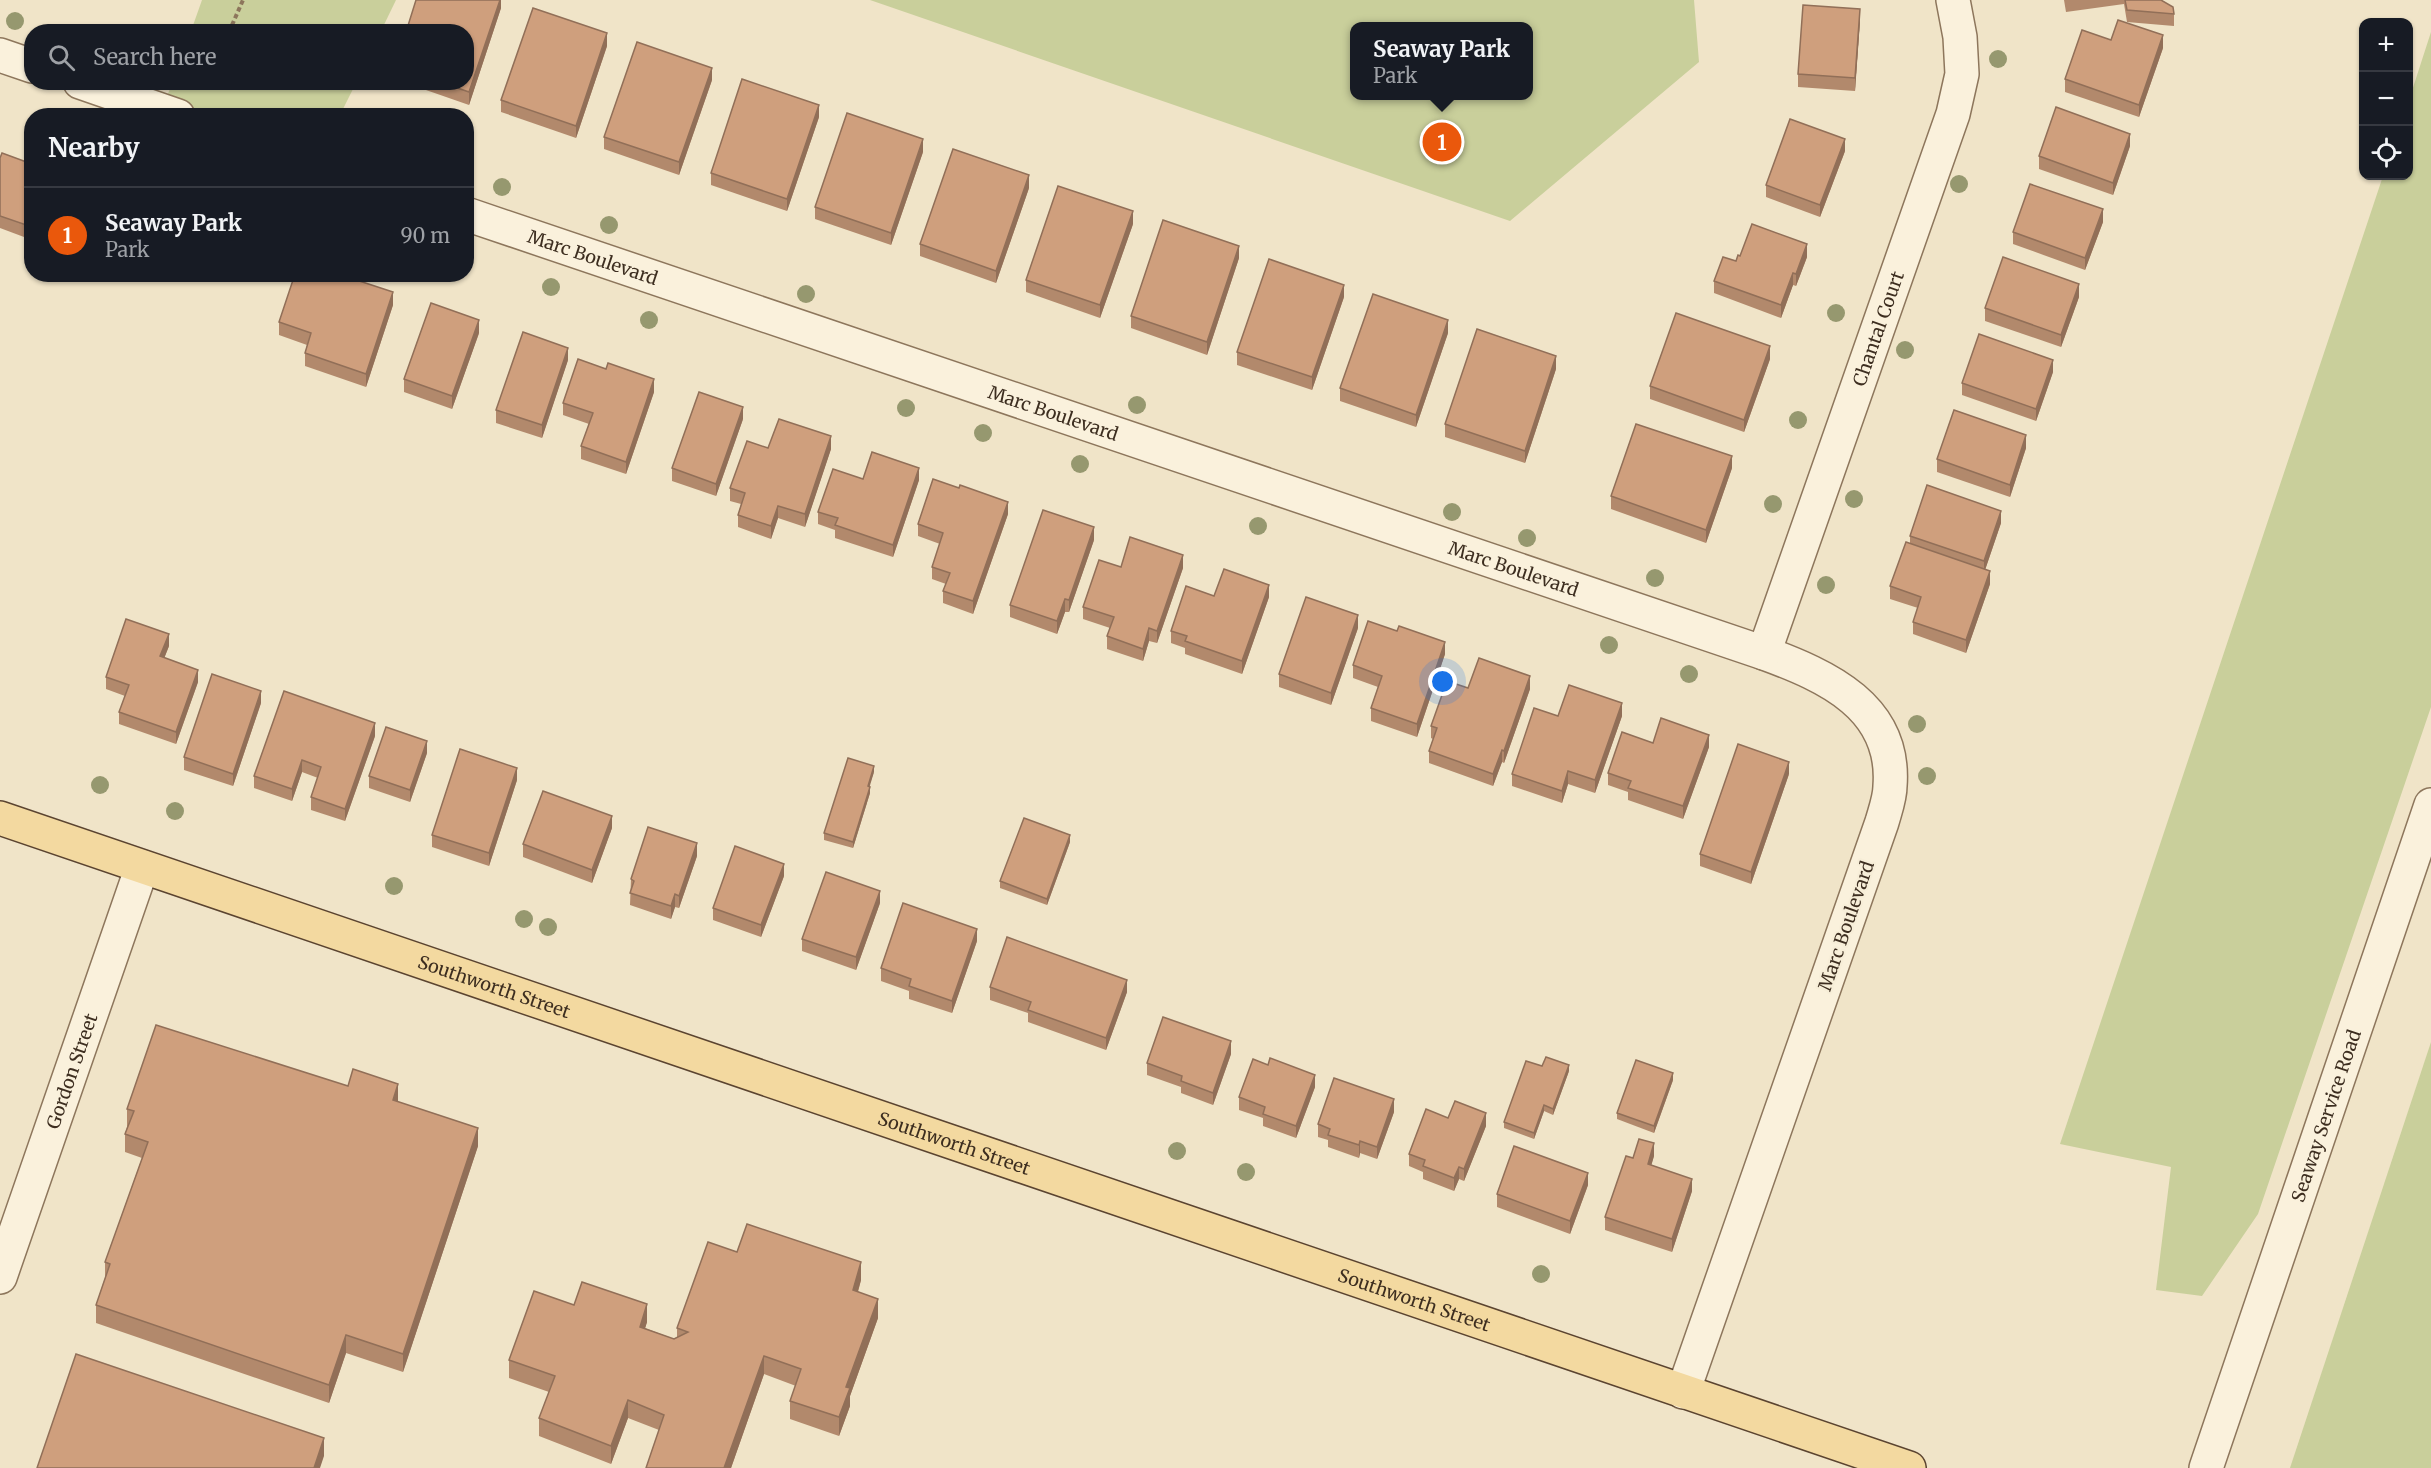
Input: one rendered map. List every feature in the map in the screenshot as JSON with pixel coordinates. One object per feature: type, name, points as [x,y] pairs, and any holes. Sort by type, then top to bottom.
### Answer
[{"type":"main road","name":"Southworth Street","points":[[0,818],[1909,1468]]},
{"type":"street","name":"Chantal Court","points":[[1764,653],[1953,114],[1962,74],[1960,37],[1953,0]]},
{"type":"street","points":[[0,55],[24,63]]},
{"type":"street","points":[[103,90],[155,108]]},
{"type":"street","name":"Marc Boulevard","points":[[474,217],[1764,653],[1803,667],[1841,688],[1869,713],[1887,746],[1891,786],[1882,822],[1683,1392]]},
{"type":"street","name":"Seaway Service Road","points":[[2206,1468],[2431,805]]},
{"type":"street","name":"Gordon Street","points":[[0,1278],[142,867]]},
{"type":"path","points":[[232,24],[243,0]]},
{"type":"green space","points":[[202,0],[396,0],[384,24],[193,24]]},
{"type":"green space","points":[[870,0],[1694,0],[1699,62],[1510,221]]},
{"type":"green space","points":[[2431,32],[2431,707],[2258,1214],[2202,1296],[2156,1290],[2171,1167],[2060,1144],[2382,180],[2413,180],[2413,88]]},
{"type":"green space","points":[[169,90],[352,90],[344,108],[163,108]]},
{"type":"green space","points":[[2431,1042],[2431,1468],[2290,1468]]},
{"type":"building","points":[[416,0],[500,0],[474,77],[474,24],[408,24]]},
{"type":"building","points":[[2125,0],[2161,0],[2173,7],[2174,14],[2127,10]]},
{"type":"building","points":[[1803,5],[1860,9],[1855,78],[1798,74]]},
{"type":"building","points":[[533,8],[607,33],[576,126],[501,100]]},
{"type":"building","points":[[2118,20],[2163,35],[2139,105],[2065,79],[2082,30],[2111,40]]},
{"type":"building","points":[[637,42],[712,68],[679,162],[604,137]]},
{"type":"building","points":[[742,79],[819,105],[787,199],[711,173]]},
{"type":"building","points":[[2056,107],[2130,134],[2113,183],[2039,156]]},
{"type":"building","points":[[847,113],[923,139],[891,233],[815,207]]},
{"type":"building","points":[[1790,119],[1845,139],[1820,205],[1766,185]]},
{"type":"building","points":[[953,149],[1029,175],[996,271],[920,244]]},
{"type":"building","points":[[2,153],[24,161],[24,224],[0,216],[0,158]]},
{"type":"building","points":[[2030,184],[2103,209],[2085,258],[2013,232]]},
{"type":"building","points":[[1058,186],[1133,211],[1100,305],[1026,280]]},
{"type":"building","points":[[1163,220],[1239,246],[1207,342],[1131,316]]},
{"type":"building","points":[[1752,224],[1807,244],[1781,305],[1714,281],[1723,257],[1736,261],[1738,255],[1740,256]]},
{"type":"building","points":[[2003,257],[2079,284],[2061,335],[1985,308]]},
{"type":"building","points":[[1269,259],[1344,285],[1312,377],[1237,352]]},
{"type":"building","points":[[292,282],[362,282],[393,292],[366,374],[305,353],[311,333],[279,322]]},
{"type":"building","points":[[1373,294],[1448,320],[1416,415],[1340,388]]},
{"type":"building","points":[[431,303],[479,320],[452,396],[404,379]]},
{"type":"building","points":[[1676,313],[1770,346],[1744,420],[1650,386]]},
{"type":"building","points":[[1477,329],[1556,356],[1525,451],[1445,424]]},
{"type":"building","points":[[523,332],[568,348],[542,425],[496,410]]},
{"type":"building","points":[[1979,334],[2053,360],[2036,409],[1962,383]]},
{"type":"building","points":[[578,359],[606,369],[608,363],[654,379],[626,462],[581,446],[593,413],[563,403]]},
{"type":"building","points":[[699,392],[743,407],[716,484],[672,468]]},
{"type":"building","points":[[1954,410],[2026,435],[2010,485],[1937,459]]},
{"type":"building","points":[[779,419],[831,436],[805,514],[778,506],[771,526],[738,515],[745,493],[730,488],[747,441],[768,448]]},
{"type":"building","points":[[1636,424],[1732,456],[1706,530],[1611,496]]},
{"type":"building","points":[[872,452],[919,468],[893,545],[835,525],[838,518],[818,512],[833,469],[863,479]]},
{"type":"building","points":[[933,479],[959,488],[960,485],[1008,502],[973,601],[943,591],[950,573],[932,567],[943,533],[918,524]]},
{"type":"building","points":[[1927,485],[2001,511],[1984,561],[1910,536]]},
{"type":"building","points":[[1043,510],[1094,527],[1069,600],[1065,599],[1057,621],[1010,605]]},
{"type":"building","points":[[1130,537],[1183,555],[1157,631],[1149,628],[1143,649],[1107,636],[1114,617],[1083,607],[1099,560],[1121,567]]},
{"type":"building","points":[[1906,542],[1990,571],[1966,640],[1913,622],[1921,597],[1890,586]]},
{"type":"building","points":[[1224,569],[1269,585],[1242,661],[1185,641],[1187,636],[1171,631],[1186,586],[1214,596]]},
{"type":"building","points":[[1306,597],[1358,615],[1331,693],[1279,674]]},
{"type":"building","points":[[126,619],[169,634],[160,656],[198,670],[176,732],[119,712],[129,685],[106,677]]},
{"type":"building","points":[[1368,621],[1397,631],[1399,626],[1445,642],[1417,724],[1371,708],[1382,676],[1353,665]]},
{"type":"building","points":[[1479,658],[1530,676],[1504,751],[1502,750],[1493,774],[1429,751],[1437,728],[1431,726],[1447,681],[1468,688]]},
{"type":"building","points":[[212,674],[261,691],[233,774],[184,757]]},
{"type":"building","points":[[1569,685],[1622,703],[1595,780],[1568,771],[1562,791],[1512,774],[1534,708],[1558,716]]},
{"type":"building","points":[[284,691],[375,723],[345,809],[311,797],[321,767],[302,760],[292,789],[254,776]]},
{"type":"building","points":[[1661,718],[1709,735],[1683,806],[1628,788],[1631,781],[1608,773],[1622,732],[1653,743]]},
{"type":"building","points":[[386,727],[427,741],[410,790],[369,776]]},
{"type":"building","points":[[1738,744],[1789,762],[1751,872],[1700,854]]},
{"type":"building","points":[[460,749],[517,768],[489,853],[432,835]]},
{"type":"building","points":[[848,758],[874,766],[853,842],[824,833]]},
{"type":"building","points":[[543,791],[612,816],[592,870],[523,844]]},
{"type":"building","points":[[1024,818],[1070,835],[1047,899],[1000,881]]},
{"type":"building","points":[[648,827],[697,843],[679,896],[675,894],[671,906],[630,893],[634,881],[631,879]]},
{"type":"building","points":[[735,846],[784,864],[761,925],[713,908]]},
{"type":"building","points":[[826,872],[880,891],[856,957],[802,939]]},
{"type":"building","points":[[903,903],[977,929],[952,1001],[909,986],[911,979],[881,968]]},
{"type":"building","points":[[1007,937],[1127,980],[1106,1038],[1028,1010],[1031,1002],[990,987]]},
{"type":"building","points":[[1163,1017],[1231,1041],[1213,1093],[1181,1081],[1182,1076],[1147,1063]]},
{"type":"building","points":[[156,1025],[348,1086],[353,1069],[398,1084],[393,1100],[478,1128],[403,1354],[346,1335],[329,1385],[96,1305],[110,1264],[105,1262],[148,1142],[125,1134],[134,1111],[127,1109]]},
{"type":"building","points":[[1546,1057],[1569,1065],[1553,1109],[1544,1105],[1534,1133],[1504,1122],[1526,1061],[1542,1066]]},
{"type":"building","points":[[1270,1058],[1315,1075],[1296,1126],[1263,1114],[1265,1107],[1239,1097],[1253,1059],[1268,1065]]},
{"type":"building","points":[[1636,1060],[1673,1073],[1654,1126],[1617,1113]]},
{"type":"building","points":[[1334,1078],[1394,1099],[1377,1147],[1360,1141],[1359,1145],[1328,1135],[1330,1129],[1318,1124]]},
{"type":"building","points":[[1455,1101],[1486,1113],[1464,1169],[1459,1167],[1454,1178],[1423,1166],[1425,1160],[1409,1154],[1426,1109],[1448,1118]]},
{"type":"building","points":[[1639,1139],[1654,1143],[1648,1164],[1692,1179],[1672,1239],[1605,1217],[1626,1156],[1633,1158]]},
{"type":"building","points":[[1514,1146],[1588,1173],[1570,1221],[1497,1194]]},
{"type":"building","points":[[747,1224],[861,1262],[853,1290],[878,1299],[846,1387],[850,1388],[839,1417],[790,1401],[801,1369],[764,1356],[724,1468],[646,1468],[664,1415],[628,1400],[611,1446],[539,1418],[555,1376],[509,1360],[534,1291],[574,1305],[582,1282],[647,1304],[640,1327],[674,1339],[688,1332],[677,1328],[708,1242],[737,1252]]},
{"type":"building","points":[[76,1354],[324,1438],[314,1468],[37,1468]]},
{"type":"place","name":"Seaway Park","points":[[1442,142]]}]
